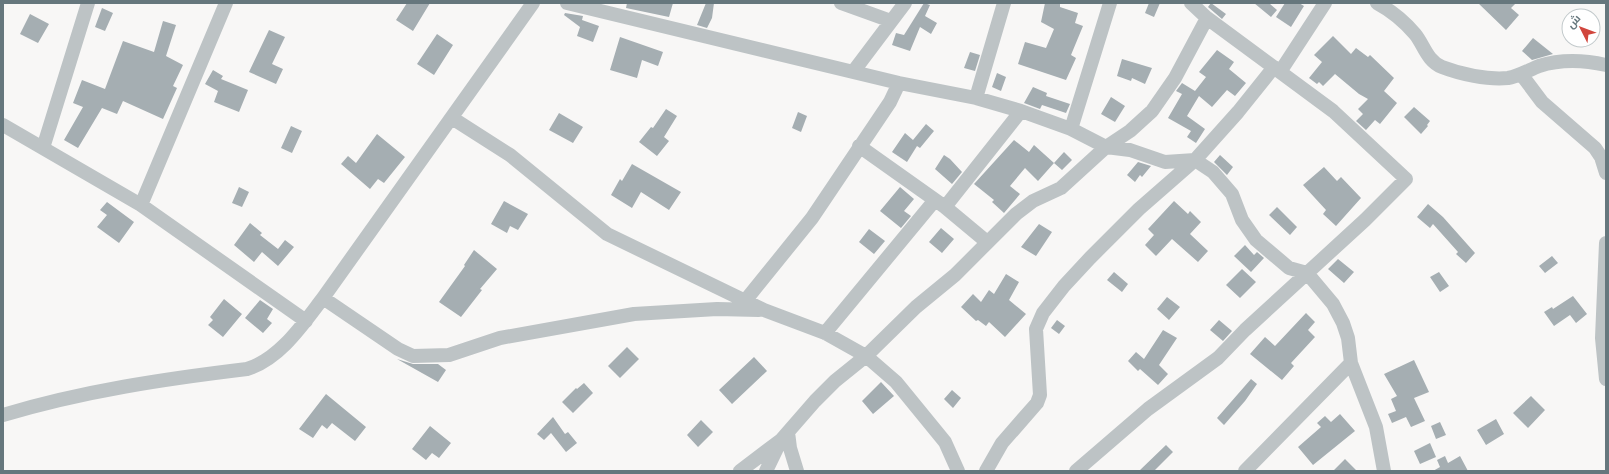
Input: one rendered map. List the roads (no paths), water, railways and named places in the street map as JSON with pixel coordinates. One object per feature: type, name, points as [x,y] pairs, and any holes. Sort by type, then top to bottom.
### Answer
[{"type":"street","points":[[43,148],[88,3]]},
{"type":"street","points":[[141,205],[226,3]]},
{"type":"street","points":[[3,415],[72,396],[161,379],[247,369],[260,365],[271,358],[306,321],[534,3]]},
{"type":"street","points":[[567,3],[899,83],[976,98],[1021,111],[1071,129],[1106,147],[1130,150],[1165,162],[1195,160],[1213,172],[1232,194],[1242,220],[1256,240],[1289,268],[1306,273],[1327,295],[1339,314],[1348,338],[1351,363],[1376,427],[1384,471]]},
{"type":"street","points":[[841,3],[891,20]]},
{"type":"street","points":[[853,72],[905,3]]},
{"type":"street","points":[[976,98],[1004,3]]},
{"type":"street","points":[[1071,129],[1110,3]]},
{"type":"street","points":[[1076,471],[1148,409],[1218,358],[1306,273],[1370,215],[1406,179],[1333,111],[1206,18],[1191,3]]},
{"type":"street","points":[[986,471],[1002,443],[1037,403],[1040,395],[1036,329],[1043,313],[1064,286],[1138,209],[1195,160],[1277,69],[1325,3]]},
{"type":"street","points":[[1377,3],[1392,11],[1416,35],[1433,62],[1454,71],[1496,78],[1509,78],[1554,62],[1575,61],[1606,65]]},
{"type":"street","points":[[740,471],[785,436],[815,401],[866,356],[916,307],[955,275],[987,242],[1034,201],[1061,188],[1106,147],[1141,122],[1165,96],[1206,18]]},
{"type":"street","points":[[1521,74],[1542,102],[1595,148],[1601,157],[1606,172]]},
{"type":"street","points":[[745,300],[812,218],[890,102],[899,83]]},
{"type":"street","points":[[825,333],[1021,111]]},
{"type":"street","points":[[452,118],[510,155],[607,234],[764,310],[825,333],[866,356],[896,382],[945,442],[958,471]]},
{"type":"street","points":[[3,125],[141,205],[306,321]]},
{"type":"street","points":[[859,146],[940,204],[987,242]]},
{"type":"street","points":[[1606,242],[1602,338],[1606,379]]},
{"type":"street","points":[[323,298],[398,349],[413,356],[449,355],[500,338],[634,314],[718,309],[764,310]]},
{"type":"street","points":[[1245,471],[1351,363]]},
{"type":"street","points":[[766,471],[785,436]]},
{"type":"street","points":[[785,436],[797,471]]}]
